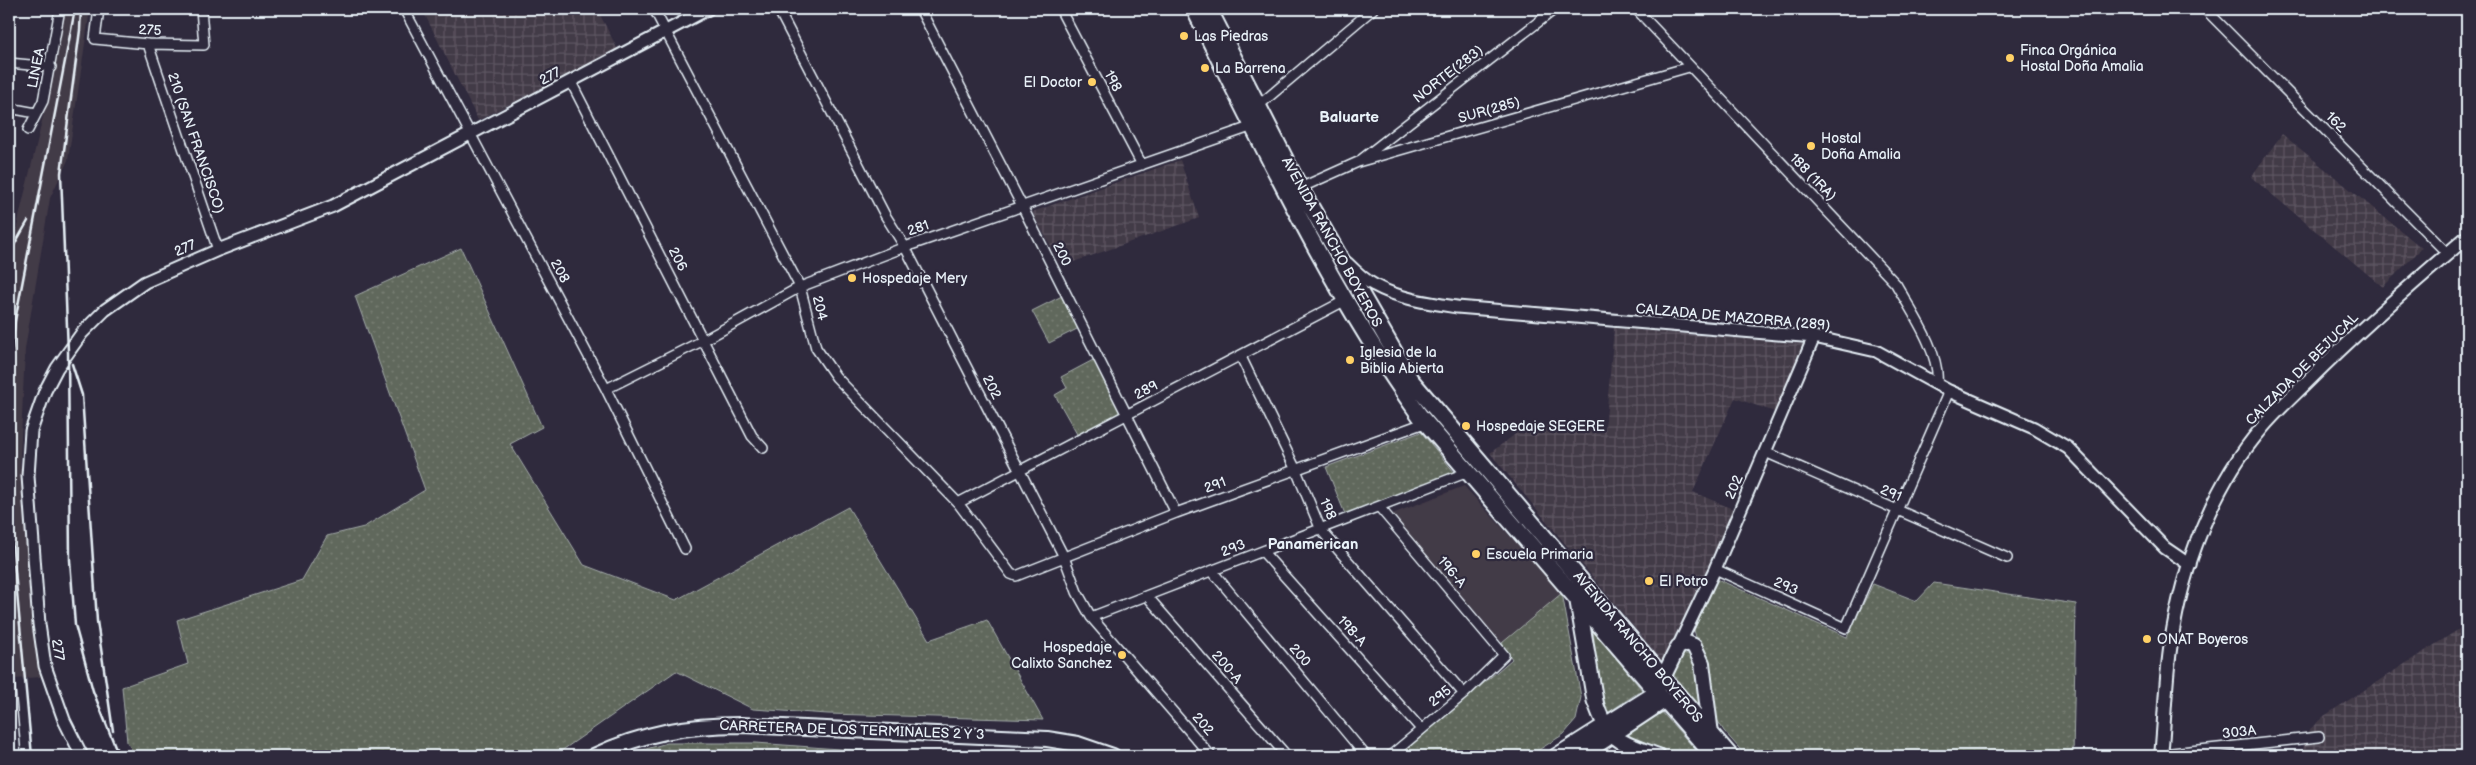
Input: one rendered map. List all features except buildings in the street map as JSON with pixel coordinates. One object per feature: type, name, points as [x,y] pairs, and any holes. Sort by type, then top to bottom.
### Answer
[{"type":"highway","name":"AVENIDA RANCHO BOYEROS","points":[[1194,9],[1253,126],[1346,300],[1401,389],[1468,472],[1660,696]]},
{"type":"highway","name":"AVENIDA RANCHO BOYEROS","points":[[1209,9],[1300,188],[1336,254],[1410,379],[1664,677]]},
{"type":"highway","points":[[1578,600],[1595,700]]},
{"type":"main road","name":"CALZADA DE BEJUCAL","points":[[2161,755],[2171,643],[2190,565],[2219,495],[2261,428],[2347,342],[2467,238]]},
{"type":"main road","points":[[1581,756],[1609,732],[1660,696],[1664,677],[1684,645],[1697,650],[1702,663],[1711,734]]},
{"type":"main road","name":"AVENIDA RANCHO BOYEROS","points":[[1664,677],[1731,756]]},
{"type":"main road","name":"AVENIDA RANCHO BOYEROS","points":[[1660,696],[1713,756]]},
{"type":"main road","points":[[1595,700],[1609,732],[1658,756]]},
{"type":"main road","points":[[1585,739],[1590,728],[1595,700]]},
{"type":"main road","name":"CARRETERA DE LOS TERMINALES 2 Y 3","points":[[594,756],[639,738],[674,729],[733,725],[1048,739],[1078,744],[1113,756]]},
{"type":"main road","points":[[1556,756],[1585,739],[1609,732]]},
{"type":"street","name":"LINEA","points":[[28,130],[43,101],[51,67],[60,9]]},
{"type":"street","name":"275","points":[[99,9],[95,39],[148,44],[204,45],[201,9]]},
{"type":"street","name":"208","points":[[404,9],[606,389],[685,549]]},
{"type":"street","name":"204","points":[[654,9],[800,287],[816,348],[836,377],[958,502],[1013,575]]},
{"type":"street","name":"277","points":[[82,756],[64,720],[44,666],[28,476],[31,431],[45,391],[57,368],[82,333],[105,310],[145,282],[218,250],[333,206],[708,9]]},
{"type":"street","name":"202","points":[[778,9],[885,215],[905,247],[1064,557],[1077,592],[1091,617],[1211,756]]},
{"type":"street","name":"200","points":[[920,9],[1022,206],[1176,513]]},
{"type":"street","name":"198","points":[[1060,9],[1142,165]]},
{"type":"street","points":[[1258,106],[1373,9]]},
{"type":"street","name":"NORTE(283)","points":[[1358,162],[1555,9]]},
{"type":"street","name":"188 (1RA)","points":[[1636,9],[1896,284],[1924,335],[1938,374],[1937,384]]},
{"type":"street","name":"162","points":[[2205,9],[2448,254]]},
{"type":"street","name":"210 (SAN FRANCISCO)","points":[[148,44],[218,250]]},
{"type":"street","points":[[9,63],[51,67]]},
{"type":"street","name":"SUR(285)","points":[[1300,188],[1358,162],[1689,67]]},
{"type":"street","name":"206","points":[[571,82],[752,436],[763,448]]},
{"type":"street","points":[[9,108],[36,113]]},
{"type":"street","name":"281","points":[[606,389],[704,340],[800,287],[905,247],[1253,126]]},
{"type":"street","name":"CALZADA DE MAZORRA (289)","points":[[1336,254],[1373,285],[1422,301],[1457,307],[1814,337],[1876,351],[1949,391],[2034,428],[2068,448],[2165,548],[2190,565]]},
{"type":"street","name":"289","points":[[958,502],[1128,416],[1346,300]]},
{"type":"street","name":"202","points":[[1684,645],[1689,622],[1715,569],[1814,337]]},
{"type":"street","name":"198","points":[[1241,357],[1296,470],[1321,530],[1464,694]]},
{"type":"street","points":[[1896,511],[1949,391]]},
{"type":"street","name":"291","points":[[1013,575],[1176,513],[1426,422]]},
{"type":"street","name":"291","points":[[1765,452],[2007,558]]},
{"type":"street","name":"293","points":[[1091,617],[1380,508],[1468,472]]},
{"type":"street","name":"196-A","points":[[1380,508],[1504,655]]},
{"type":"street","name":"293","points":[[1715,569],[1846,628],[1896,511]]},
{"type":"street","name":"198-A","points":[[1263,552],[1421,729]]},
{"type":"street","name":"200","points":[[1212,571],[1366,756]]},
{"type":"street","name":"200-A","points":[[1147,596],[1287,756]]},
{"type":"street","name":"295","points":[[1390,756],[1464,694],[1504,655]]},
{"type":"street","points":[[9,679],[16,756]]},
{"type":"street","name":"303A","points":[[2161,755],[2319,737]]},
{"type":"shaded area","points":[[63,9],[90,9],[68,160],[50,198],[25,349],[20,461],[40,677],[14,679],[9,655],[9,287],[18,221],[47,100]]},
{"type":"shaded area","points":[[422,9],[580,9],[581,11],[597,9],[618,50],[478,120]]},
{"type":"shaded area","points":[[2282,134],[2422,248],[2383,287],[2251,177]]},
{"type":"shaded area","points":[[1180,160],[1199,218],[1062,266],[1032,212]]},
{"type":"shaded area","points":[[1614,328],[1806,344],[1775,412],[1735,398],[1693,492],[1735,510],[1663,662],[1490,453],[1529,424],[1605,431]]},
{"type":"shaded area","name":"Escuela Primaria","points":[[1464,486],[1562,593],[1502,643],[1392,514]]},
{"type":"shaded area","points":[[2467,624],[2467,755],[2308,756],[2303,749],[2308,731],[2324,716]]},
{"type":"green space","points":[[461,248],[542,427],[510,444],[584,565],[676,600],[848,507],[929,640],[987,620],[1043,720],[828,714],[753,709],[676,671],[554,756],[136,756],[127,742],[122,687],[188,664],[177,620],[302,580],[327,536],[364,527],[425,490],[355,296]]},
{"type":"green space","points":[[1062,296],[1079,328],[1049,343],[1032,311]]},
{"type":"green space","points":[[1095,359],[1123,413],[1078,436],[1055,395],[1067,388],[1061,377]]},
{"type":"green space","points":[[1421,432],[1455,473],[1345,514],[1326,467]]},
{"type":"green space","points":[[1717,579],[1847,637],[1873,584],[1917,601],[1934,583],[2076,604],[2073,756],[1746,756],[1724,731],[1716,718],[1710,662],[1698,644],[1694,630]]},
{"type":"green space","points":[[1562,593],[1581,697],[1576,720],[1564,734],[1529,756],[1399,756],[1512,659],[1502,643]]},
{"type":"green space","points":[[1593,630],[1642,690],[1609,712],[1601,706]]},
{"type":"green space","points":[[1684,654],[1691,654],[1695,658],[1702,712],[1673,674]]},
{"type":"green space","points":[[1660,710],[1701,756],[1678,756],[1628,737],[1627,734]]},
{"type":"green space","points":[[667,743],[756,743],[936,756],[622,756]]},
{"type":"green space","points":[[1610,750],[1631,756],[1599,756]]},
{"type":"green space","points":[[1047,751],[1090,756],[1032,753]]},
{"type":"railway","points":[[9,381],[15,321],[75,9]]},
{"type":"railway","points":[[81,9],[80,30],[61,173],[68,352],[70,560],[75,625],[93,691],[119,756]]},
{"type":"railway","points":[[9,254],[28,221]]},
{"type":"railway","points":[[72,364],[82,395],[97,621],[113,731]]},
{"type":"railway","points":[[9,506],[32,756]]},
{"type":"place","name":"Las Piedras","points":[[1184,36]]},
{"type":"place","name":"Finca Orgánica Hostal Doña Amalia","points":[[2010,58]]},
{"type":"place","name":"La Barrena","points":[[1205,68]]},
{"type":"place","name":"El Doctor","points":[[1092,82]]},
{"type":"place","name":"Hostal Doña Amalia","points":[[1811,146]]},
{"type":"place","name":"Hospedaje Mery","points":[[852,278]]},
{"type":"place","name":"Iglesia de la Biblia Abierta","points":[[1350,360]]},
{"type":"place","name":"Hospedaje SEGERE","points":[[1466,426]]},
{"type":"place","name":"Escuela Primaria","points":[[1476,554]]},
{"type":"place","name":"El Potro","points":[[1649,581]]},
{"type":"place","name":"ONAT Boyeros","points":[[2147,639]]},
{"type":"place","name":"Hospedaje Calixto Sanchez","points":[[1122,655]]},
{"type":"district","name":"Baluarte","points":[[1349,117]]},
{"type":"district","name":"Panamerican","points":[[1313,544]]}]
